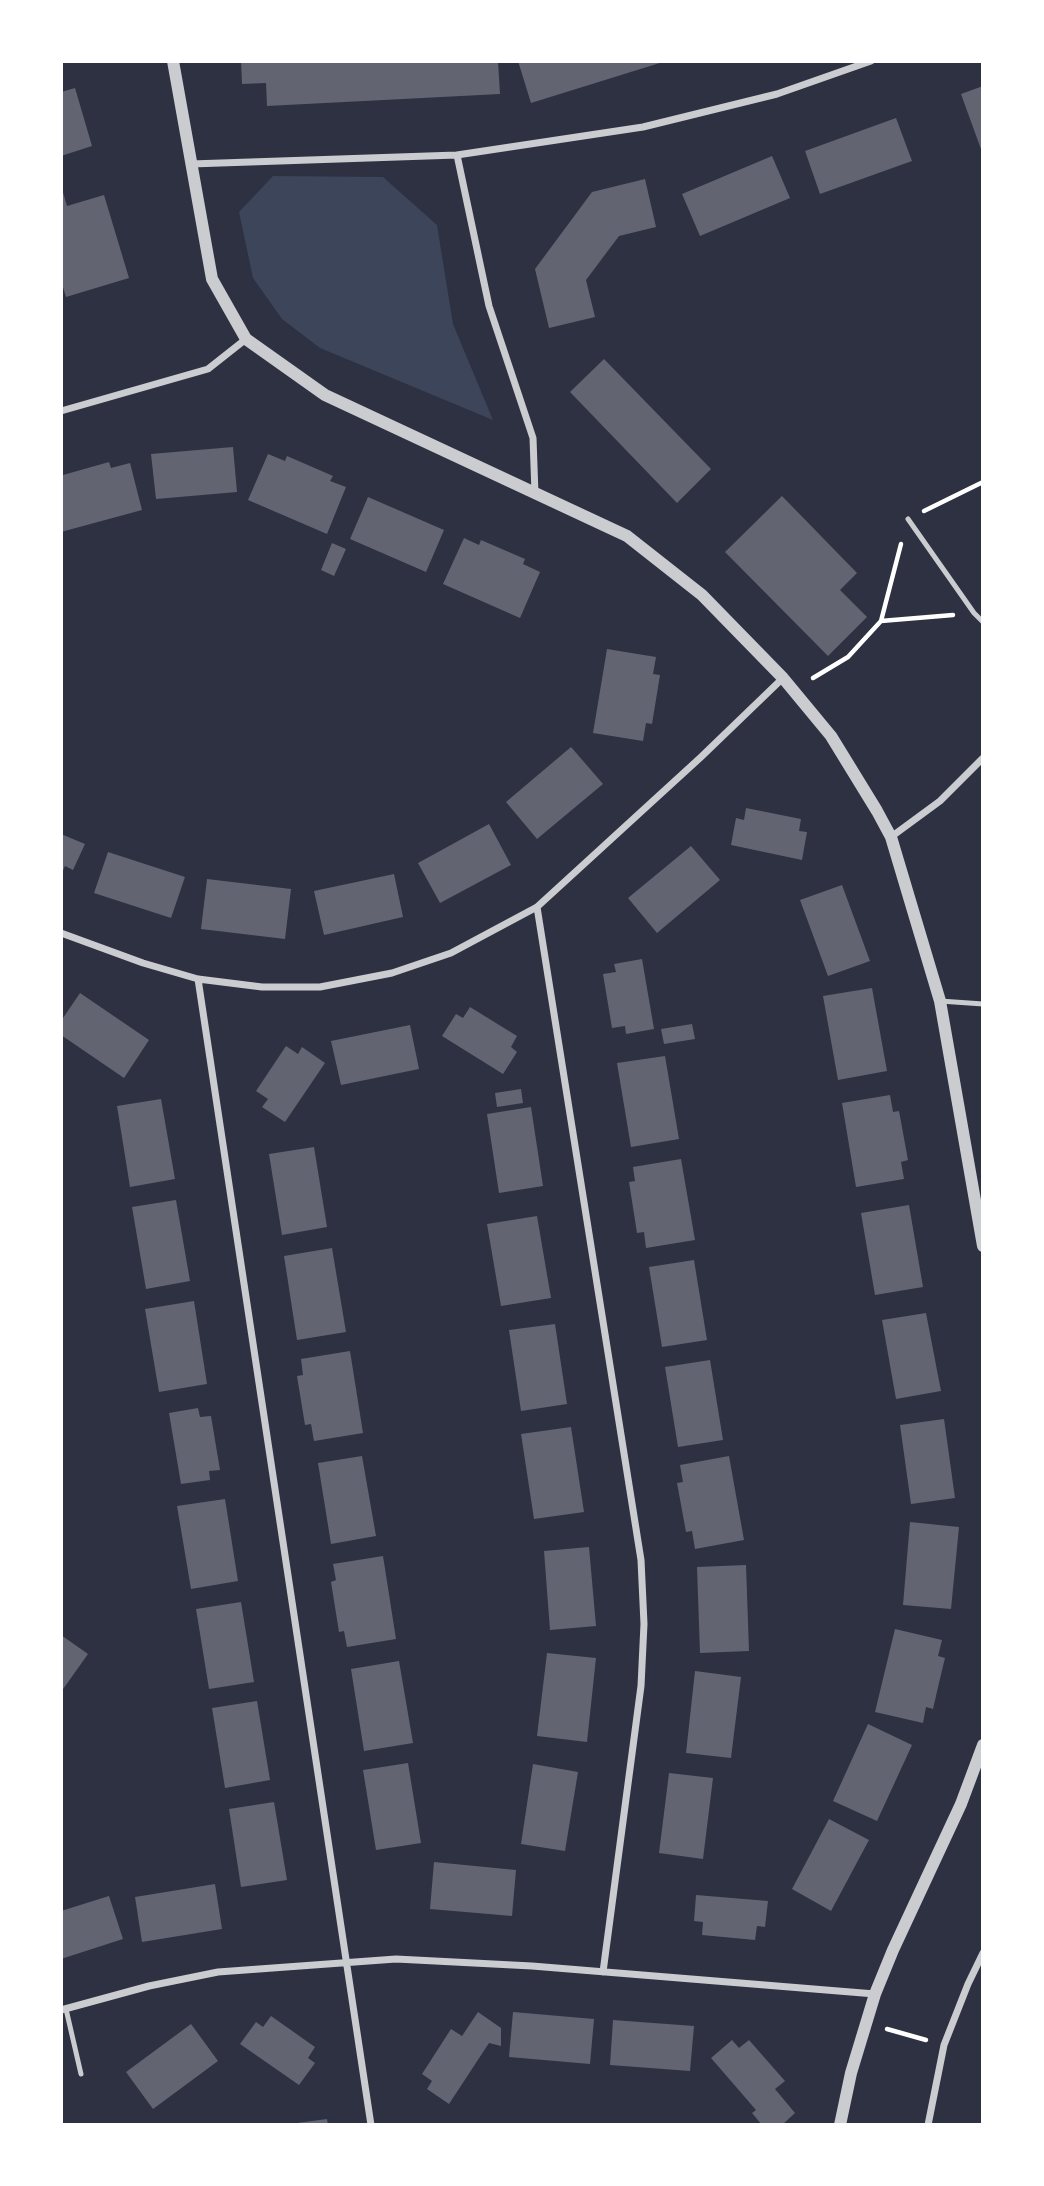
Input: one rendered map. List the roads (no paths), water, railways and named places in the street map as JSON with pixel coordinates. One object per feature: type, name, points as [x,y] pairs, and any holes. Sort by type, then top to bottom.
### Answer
[{"type":"street","points":[[173,61],[212,279],[246,339],[325,395],[627,536],[702,595],[794,690],[831,736],[891,837],[940,1001],[983,1246]]},
{"type":"street","points":[[191,164],[457,155],[643,127],[777,94],[871,61]]},
{"type":"street","points":[[457,155],[489,306],[533,438],[535,494]]},
{"type":"street","points":[[61,411],[208,369],[246,339]]},
{"type":"street","points":[[61,933],[143,963],[198,979],[262,987],[320,987],[392,973],[451,953],[537,907],[783,678]]},
{"type":"street","points":[[891,837],[940,800],[983,758]]},
{"type":"street","points":[[537,907],[641,1560],[644,1624],[640,1686],[603,1972]]},
{"type":"street","points":[[198,979],[371,2125]]},
{"type":"street","points":[[840,2125],[851,2073],[875,1994],[961,1804],[983,1745]]},
{"type":"street","points":[[928,2125],[944,2045],[983,1953]]},
{"type":"street","points":[[64,2010],[149,1986],[218,1972],[345,1962],[445,1960],[875,1994]]},
{"type":"lane","points":[[908,519],[983,622]]},
{"type":"lane","points":[[940,1001],[983,1004]]},
{"type":"lane","points":[[64,2010],[82,2074]]}]
